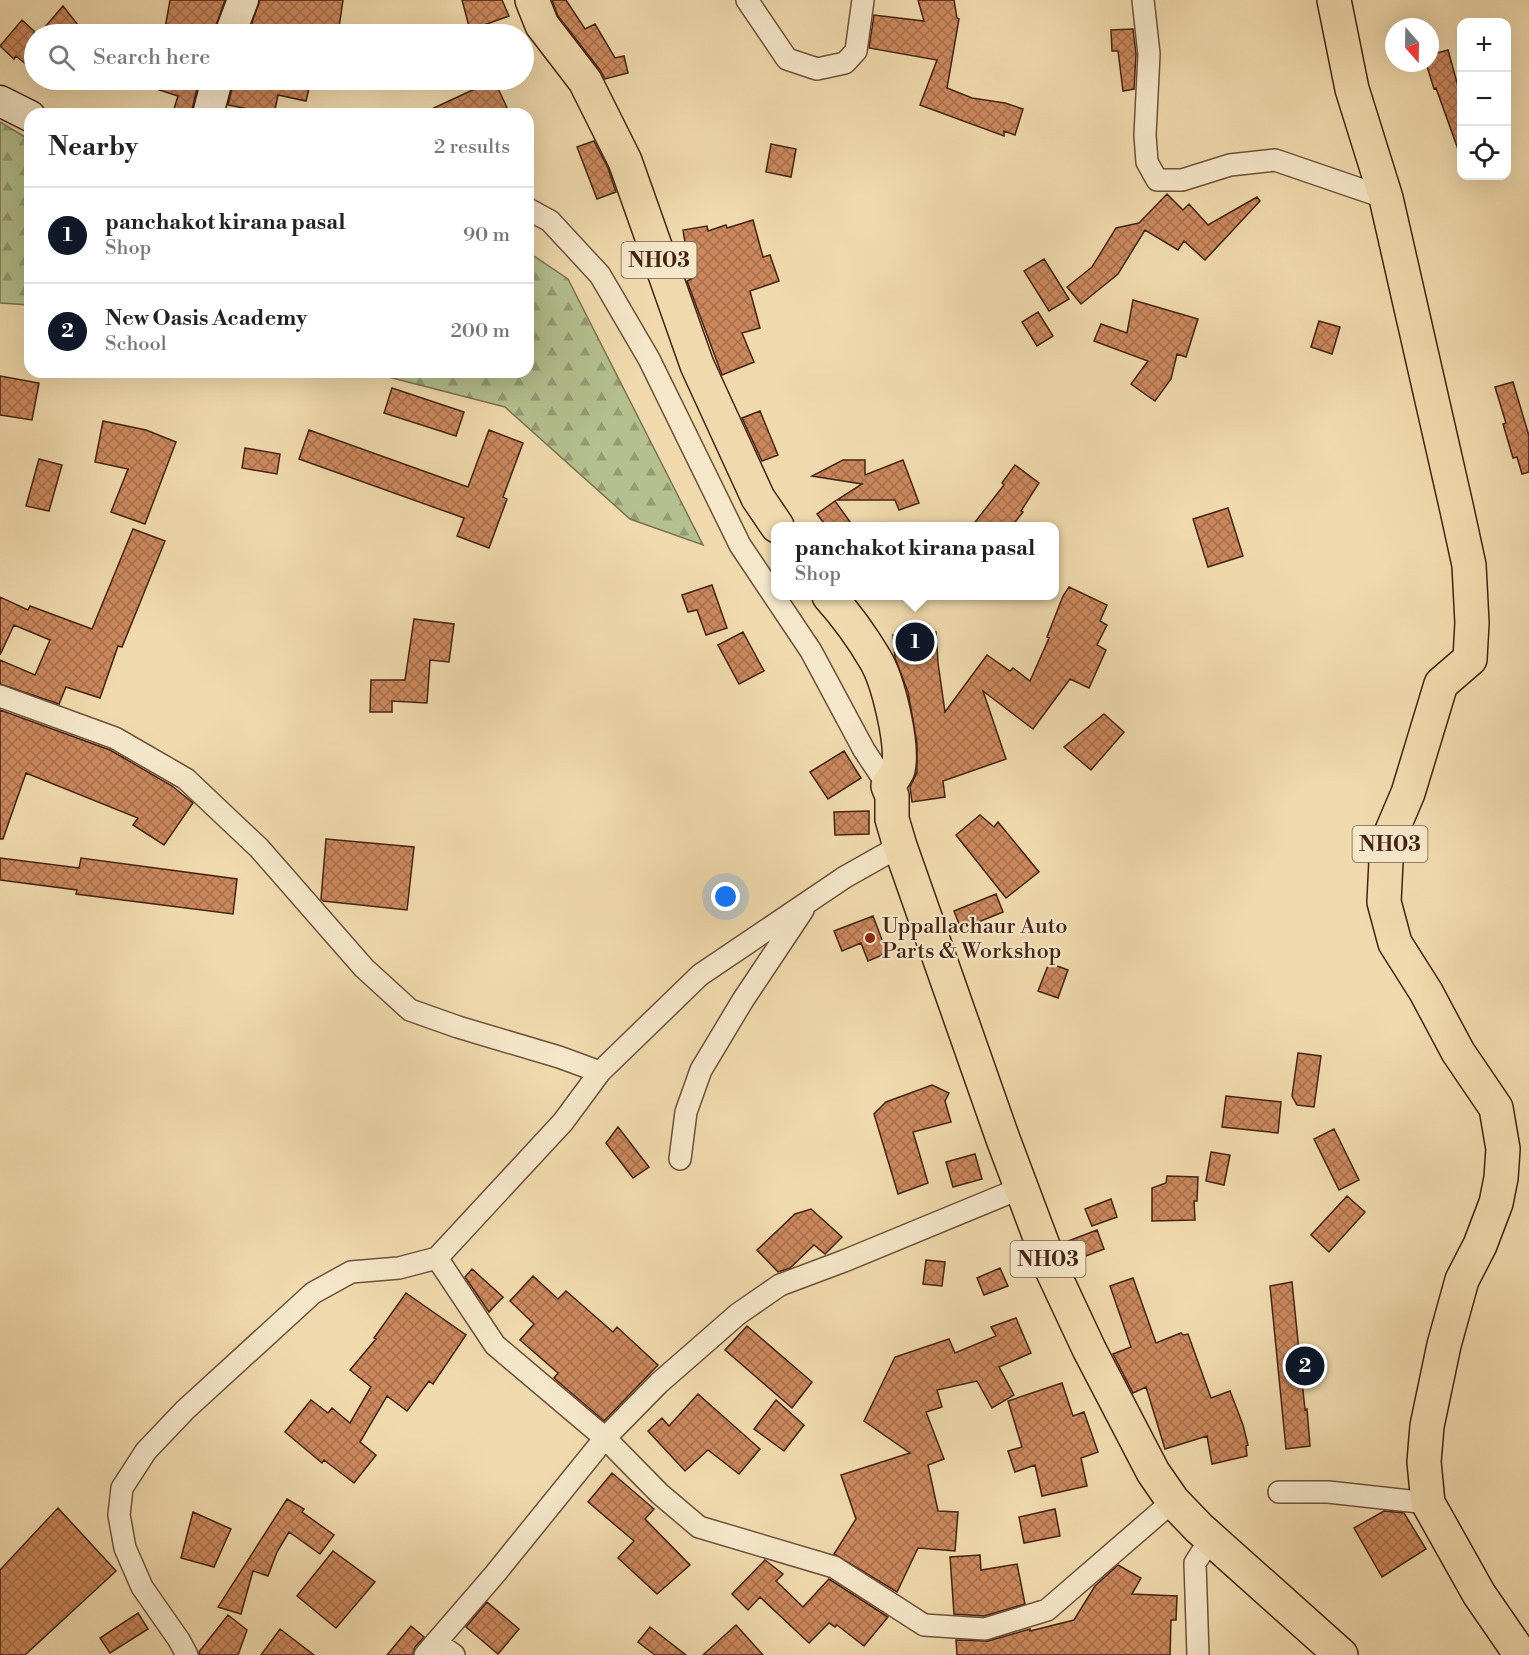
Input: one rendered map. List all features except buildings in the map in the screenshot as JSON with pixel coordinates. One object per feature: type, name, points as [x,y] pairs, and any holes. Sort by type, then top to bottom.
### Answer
[{"type":"main road","points":[[234,24],[243,0]]},
{"type":"main road","name":"NH03","points":[[532,0],[542,25],[585,81],[625,161],[697,365],[758,498],[774,522]]},
{"type":"main road","name":"NH03","points":[[1334,0],[1352,89],[1386,198],[1466,554],[1472,623],[1470,659],[1441,684],[1408,793],[1392,833],[1386,861],[1384,902],[1395,943],[1458,1052],[1496,1108],[1503,1149],[1496,1203],[1480,1245],[1462,1280],[1444,1345],[1430,1414],[1424,1462],[1428,1503],[1479,1594],[1521,1655]]},
{"type":"main road","points":[[210,108],[214,90]]},
{"type":"main road","points":[[0,101],[24,113]]},
{"type":"main road","name":"NH03","points":[[833,600],[876,660],[887,687],[899,744],[898,771],[888,786],[892,796],[892,819],[900,846],[1021,1188],[1053,1272],[1089,1349],[1153,1472],[1173,1501],[1339,1654]]},
{"type":"street","points":[[747,0],[787,59],[817,69],[845,63],[856,51],[863,0]]},
{"type":"street","points":[[1143,0],[1149,54],[1145,135],[1147,162],[1156,180],[1182,180],[1230,165],[1275,160],[1386,198]]},
{"type":"street","points":[[534,212],[550,221],[600,275],[649,359],[741,544],[771,590]]},
{"type":"street","points":[[778,600],[811,651],[864,750],[888,786]]},
{"type":"street","points":[[0,696],[115,738],[186,779],[259,848],[364,968],[410,1010],[458,1028],[559,1057],[600,1072]]},
{"type":"street","points":[[187,1655],[142,1587],[125,1548],[118,1515],[122,1488],[146,1451],[185,1410],[314,1293],[351,1272],[399,1268],[437,1258],[563,1122],[600,1072],[700,975],[845,877],[900,846]]},
{"type":"street","points":[[680,1159],[686,1112],[701,1070],[743,999],[808,902]]},
{"type":"street","points":[[454,1655],[430,1649],[495,1574],[605,1438],[659,1383],[738,1314],[780,1285],[1021,1188]]},
{"type":"street","points":[[437,1258],[495,1345],[605,1438],[660,1494],[699,1527],[834,1567],[924,1625],[985,1629],[1047,1610],[1173,1501]]},
{"type":"street","points":[[1279,1492],[1328,1492],[1428,1503]]},
{"type":"street","points":[[1198,1655],[1195,1563],[1211,1538]]},
{"type":"green space","points":[[0,122],[24,136],[24,305],[0,303]]},
{"type":"green space","points":[[534,256],[568,279],[703,545],[630,519],[505,407],[392,378],[534,378]]},
{"type":"place","name":"panchakot kirana pasal","points":[[915,642]]},
{"type":"place","name":"Uppallachaur Auto Parts & Workshop","points":[[870,938]]},
{"type":"place","name":"New Oasis Academy","points":[[1305,1366]]}]
